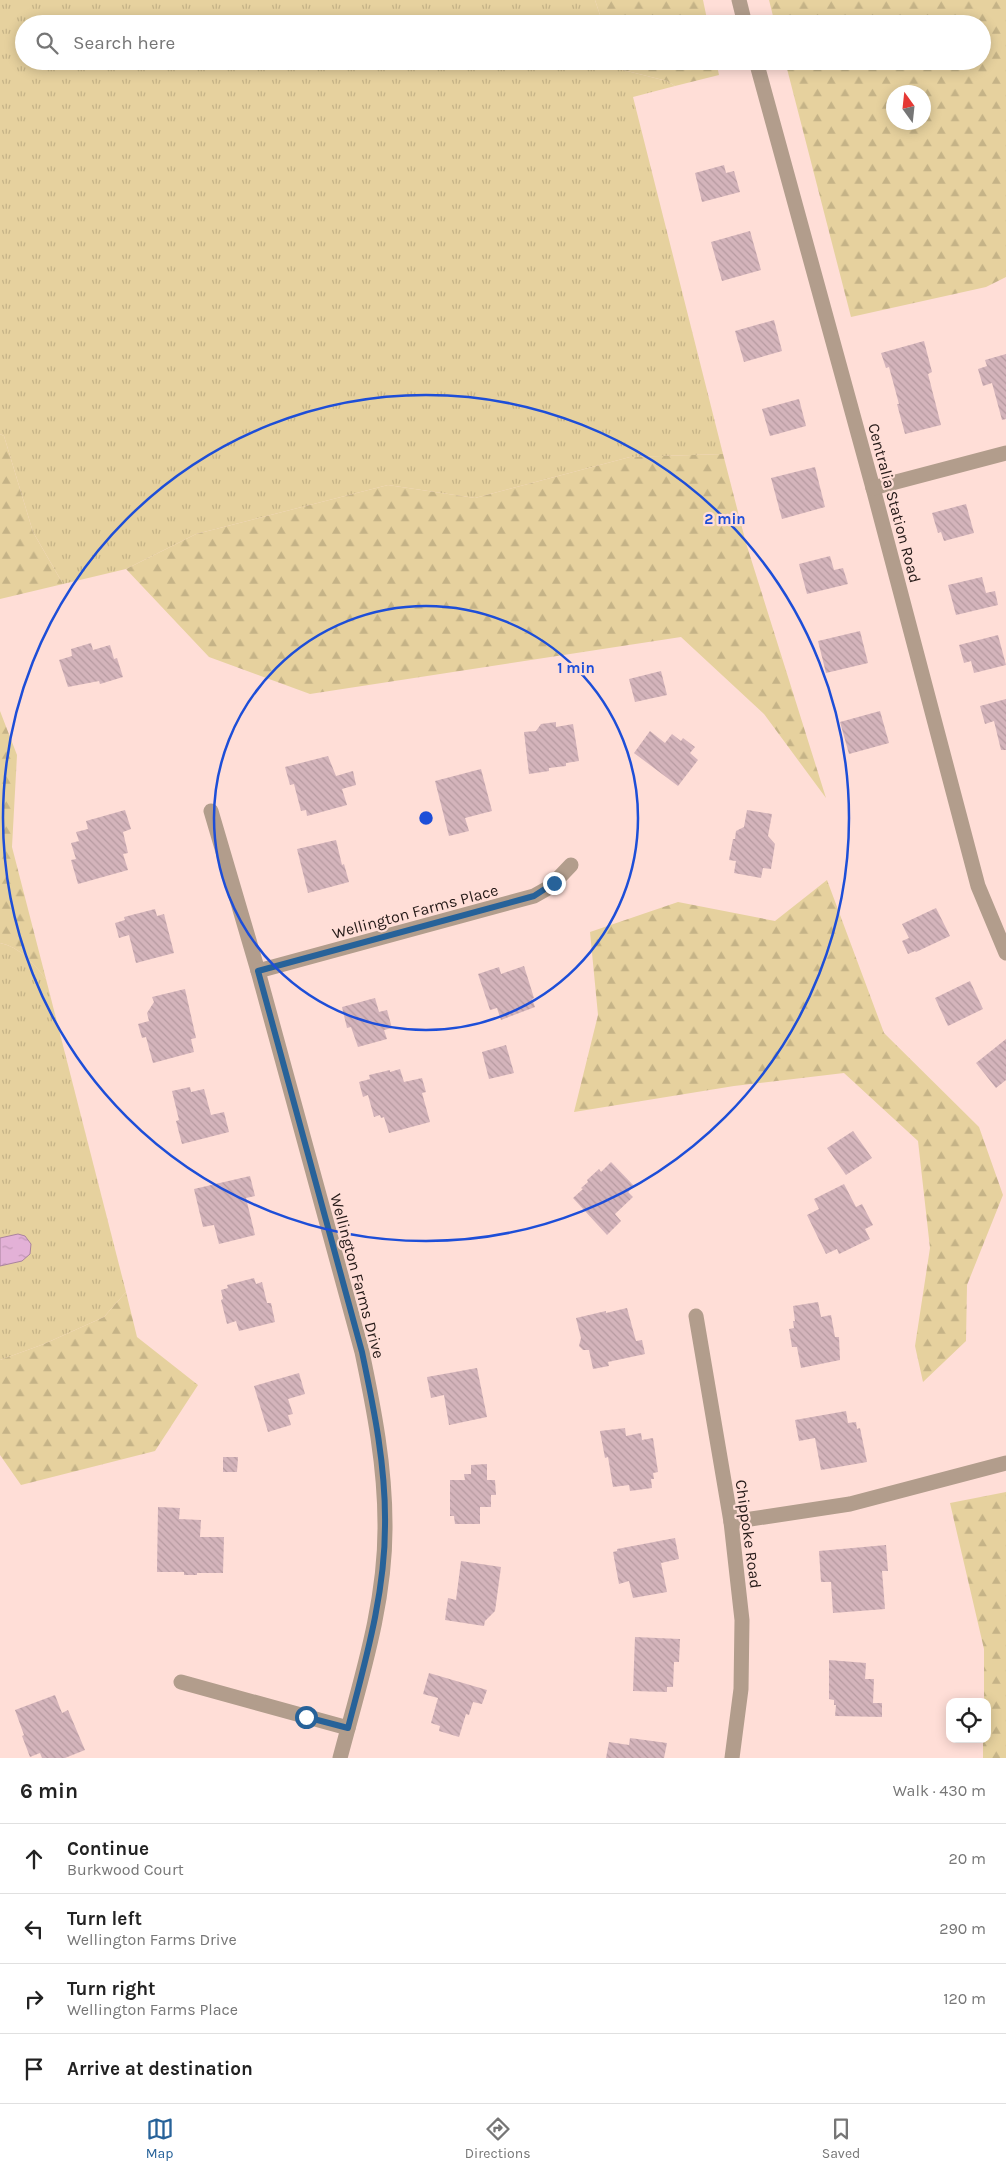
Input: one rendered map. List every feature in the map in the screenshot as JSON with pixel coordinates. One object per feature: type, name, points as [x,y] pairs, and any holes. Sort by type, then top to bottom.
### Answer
[{"type":"street","points":[[739,0],[743,15]]},
{"type":"street","name":"Centralia Station Road","points":[[758,70],[873,488],[978,886],[1006,953]]},
{"type":"street","points":[[873,488],[1006,453]]},
{"type":"street","name":"Wellington Farms Drive","points":[[211,811],[258,971],[362,1352],[374,1409],[382,1467],[385,1525],[375,1621],[340,1758]]},
{"type":"street","name":"Wellington Farms Place","points":[[258,971],[534,896],[550,887],[571,865]]},
{"type":"street","name":"Chippoke Road","points":[[696,1316],[731,1522],[742,1620],[741,1689],[732,1758]]},
{"type":"street","points":[[731,1522],[850,1504],[1006,1463]]},
{"type":"street","points":[[181,1682],[348,1728]]},
{"type":"green space","points":[[0,0],[595,0],[600,15],[15,15],[15,70],[623,70],[667,81],[675,86],[633,97],[723,454],[630,457],[475,498],[388,485],[196,534],[126,569],[63,584],[33,532],[4,436],[0,434]]},
{"type":"green space","points":[[595,0],[703,0],[706,15],[600,15]]},
{"type":"green space","points":[[769,0],[1006,0],[1006,277],[986,287],[851,317],[787,70],[991,70],[991,15],[773,15]]},
{"type":"green space","points":[[623,70],[718,70],[719,75],[675,86],[667,81]]},
{"type":"green space","points":[[0,434],[4,436],[33,532],[63,584],[0,599]]},
{"type":"green space","points":[[723,454],[746,543],[826,798],[764,714],[681,637],[310,694],[209,657],[126,569],[196,534],[388,485],[475,498],[630,457]]},
{"type":"green space","points":[[0,711],[17,755],[12,847],[46,979],[20,952],[0,943]]},
{"type":"green space","points":[[827,880],[884,1033],[979,1127],[1003,1195],[967,1285],[966,1341],[923,1382],[915,1346],[930,1248],[918,1141],[844,1073],[734,1086],[574,1112],[598,1015],[590,932],[678,902],[775,921]]},
{"type":"green space","points":[[0,943],[20,952],[46,979],[126,1292],[104,1317],[44,1344],[0,1360]]},
{"type":"green space","points":[[126,1292],[137,1337],[198,1385],[155,1451],[21,1485],[0,1455],[0,1360],[44,1344],[104,1317]]},
{"type":"green space","points":[[1006,1492],[1006,1758],[983,1758],[983,1743],[991,1743],[991,1698],[984,1698],[984,1649],[950,1503]]},
{"type":"water","points":[[18,1234],[25,1236],[31,1244],[30,1254],[22,1261],[0,1266],[0,1238]]},
{"type":"building","points":[[724,165],[726,173],[734,171],[740,192],[702,202],[695,173]]},
{"type":"building","points":[[750,231],[761,270],[722,281],[711,242]]},
{"type":"building","points":[[774,320],[782,351],[744,362],[735,331]]},
{"type":"building","points":[[924,341],[932,372],[928,374],[941,425],[905,434],[889,367],[886,368],[881,353]]},
{"type":"building","points":[[1006,354],[1006,419],[1002,420],[992,383],[983,386],[978,369],[987,366],[985,360]]},
{"type":"building","points":[[799,399],[806,426],[770,436],[762,409]]},
{"type":"building","points":[[815,467],[825,507],[782,519],[771,478]]},
{"type":"building","points":[[966,504],[974,533],[944,541],[941,532],[938,533],[932,513]]},
{"type":"building","points":[[830,556],[834,570],[843,568],[848,584],[807,594],[799,564]]},
{"type":"building","points":[[982,577],[986,593],[995,591],[998,605],[956,615],[948,585]]},
{"type":"building","points":[[860,631],[868,663],[826,673],[818,641]]},
{"type":"building","points":[[998,635],[1006,665],[974,673],[971,661],[964,663],[959,645]]},
{"type":"building","points":[[91,643],[93,650],[110,645],[114,659],[117,658],[123,677],[100,684],[99,681],[68,687],[59,660],[72,656],[71,649]]},
{"type":"building","points":[[661,671],[667,695],[635,702],[629,679]]},
{"type":"building","points":[[1006,699],[1006,750],[1001,750],[994,721],[985,724],[980,706]]},
{"type":"building","points":[[880,711],[889,743],[849,754],[840,722]]},
{"type":"building","points":[[556,722],[556,727],[573,724],[579,761],[566,763],[566,766],[549,768],[549,771],[529,774],[524,732],[536,731],[541,724]]},
{"type":"building","points":[[650,731],[665,743],[672,734],[681,741],[683,738],[695,747],[690,753],[698,760],[678,786],[634,753]]},
{"type":"building","points":[[328,756],[336,776],[353,771],[356,785],[342,789],[347,805],[307,816],[306,810],[301,811],[294,784],[290,785],[285,767]]},
{"type":"building","points":[[481,769],[492,811],[465,818],[469,831],[449,836],[435,781]]},
{"type":"building","points":[[125,810],[131,829],[123,832],[128,853],[123,854],[128,870],[78,884],[71,860],[76,859],[71,843],[79,841],[76,832],[88,829],[86,821]]},
{"type":"building","points":[[747,810],[772,814],[768,836],[775,844],[771,869],[763,868],[761,878],[734,873],[736,861],[729,860],[733,839],[735,839],[736,831],[744,827]]},
{"type":"building","points":[[336,840],[342,865],[344,864],[349,882],[308,893],[297,849]]},
{"type":"building","points":[[936,908],[950,936],[908,954],[902,941],[909,938],[902,924]]},
{"type":"building","points":[[155,909],[157,916],[164,914],[174,953],[136,963],[129,935],[119,938],[115,923],[125,920],[124,917]]},
{"type":"building","points":[[524,966],[535,1007],[501,1020],[497,1008],[490,1010],[478,974],[499,967],[501,974]]},
{"type":"building","points":[[970,981],[983,1009],[948,1026],[935,998]]},
{"type":"building","points":[[185,989],[196,1038],[191,1039],[194,1052],[153,1063],[146,1037],[142,1038],[138,1024],[149,1021],[147,1013],[154,1002],[152,997]]},
{"type":"building","points":[[375,998],[379,1012],[387,1010],[392,1028],[384,1030],[387,1039],[358,1047],[351,1027],[347,1028],[342,1007]]},
{"type":"building","points":[[1006,1039],[1006,1080],[996,1088],[976,1063]]},
{"type":"building","points":[[506,1045],[514,1073],[489,1079],[482,1052]]},
{"type":"building","points":[[400,1069],[404,1082],[422,1078],[426,1092],[422,1093],[430,1122],[389,1133],[384,1117],[381,1118],[380,1115],[374,1117],[368,1095],[363,1097],[359,1082],[370,1079],[369,1075]]},
{"type":"building","points":[[190,1087],[191,1092],[204,1089],[211,1115],[224,1112],[229,1132],[182,1144],[176,1121],[179,1120],[172,1091]]},
{"type":"building","points":[[853,1131],[872,1158],[846,1175],[827,1148]]},
{"type":"building","points":[[611,1162],[634,1186],[628,1192],[633,1197],[615,1214],[621,1221],[607,1235],[573,1198],[583,1189],[581,1188],[588,1182],[587,1180],[599,1169],[601,1172]]},
{"type":"building","points":[[250,1176],[255,1196],[246,1198],[255,1235],[219,1244],[214,1225],[203,1227],[194,1189]]},
{"type":"building","points":[[844,1184],[856,1207],[862,1204],[873,1225],[865,1229],[870,1239],[839,1254],[837,1249],[826,1254],[807,1215],[819,1209],[814,1199]]},
{"type":"building","points":[[254,1278],[256,1284],[262,1282],[267,1303],[271,1303],[275,1322],[239,1331],[236,1321],[227,1324],[221,1300],[223,1299],[221,1290],[228,1288],[227,1285]]},
{"type":"building","points":[[818,1302],[821,1317],[831,1315],[835,1337],[839,1337],[840,1360],[801,1368],[797,1347],[792,1347],[789,1329],[794,1328],[793,1306]]},
{"type":"building","points":[[627,1308],[636,1341],[642,1340],[645,1354],[608,1362],[609,1366],[593,1369],[589,1350],[583,1350],[579,1346],[581,1338],[576,1318]]},
{"type":"building","points":[[477,1368],[487,1417],[449,1425],[444,1395],[431,1398],[427,1377]]},
{"type":"building","points":[[299,1373],[305,1394],[288,1399],[293,1414],[288,1415],[291,1425],[268,1432],[254,1386]]},
{"type":"building","points":[[846,1411],[848,1423],[856,1422],[857,1429],[860,1428],[867,1462],[821,1470],[815,1438],[799,1441],[795,1420]]},
{"type":"building","points":[[625,1428],[626,1436],[641,1433],[642,1440],[653,1438],[658,1472],[653,1473],[654,1479],[651,1479],[652,1488],[630,1491],[629,1485],[613,1487],[608,1457],[605,1458],[600,1431]]},
{"type":"building","points":[[223,1457],[238,1457],[237,1472],[223,1472]]},
{"type":"building","points":[[487,1464],[487,1480],[495,1480],[496,1495],[491,1495],[491,1507],[480,1507],[480,1524],[455,1524],[454,1516],[450,1516],[450,1480],[465,1480],[464,1474],[471,1474],[471,1465]]},
{"type":"building","points":[[158,1507],[180,1508],[179,1519],[201,1520],[200,1537],[224,1537],[223,1573],[184,1575],[184,1572],[157,1572]]},
{"type":"building","points":[[675,1538],[679,1559],[661,1563],[667,1592],[633,1598],[629,1581],[619,1584],[613,1552],[617,1551],[617,1549]]},
{"type":"building","points":[[886,1545],[888,1571],[882,1571],[885,1609],[833,1613],[831,1582],[821,1582],[819,1551]]},
{"type":"building","points":[[461,1561],[501,1567],[495,1611],[485,1621],[484,1626],[445,1620],[448,1598],[456,1600]]},
{"type":"building","points":[[635,1637],[680,1639],[679,1662],[674,1662],[673,1687],[667,1687],[667,1692],[633,1691]]},
{"type":"building","points":[[829,1660],[866,1663],[865,1679],[874,1679],[873,1703],[882,1703],[882,1717],[835,1716],[836,1705],[834,1705],[834,1700],[829,1699]]},
{"type":"building","points":[[429,1673],[487,1690],[482,1704],[473,1702],[469,1715],[466,1714],[459,1737],[439,1731],[440,1726],[431,1723],[438,1698],[423,1694]]},
{"type":"building","points":[[55,1695],[62,1713],[68,1710],[85,1750],[65,1758],[42,1758],[40,1753],[30,1757],[15,1710]]},
{"type":"building","points":[[630,1738],[667,1743],[664,1758],[606,1758],[609,1742],[629,1745]]},
{"type":"route","points":[[306,1717],[348,1728],[375,1621],[382,1568],[385,1525],[382,1467],[374,1409],[362,1352],[258,971],[534,896],[554,883]]}]
